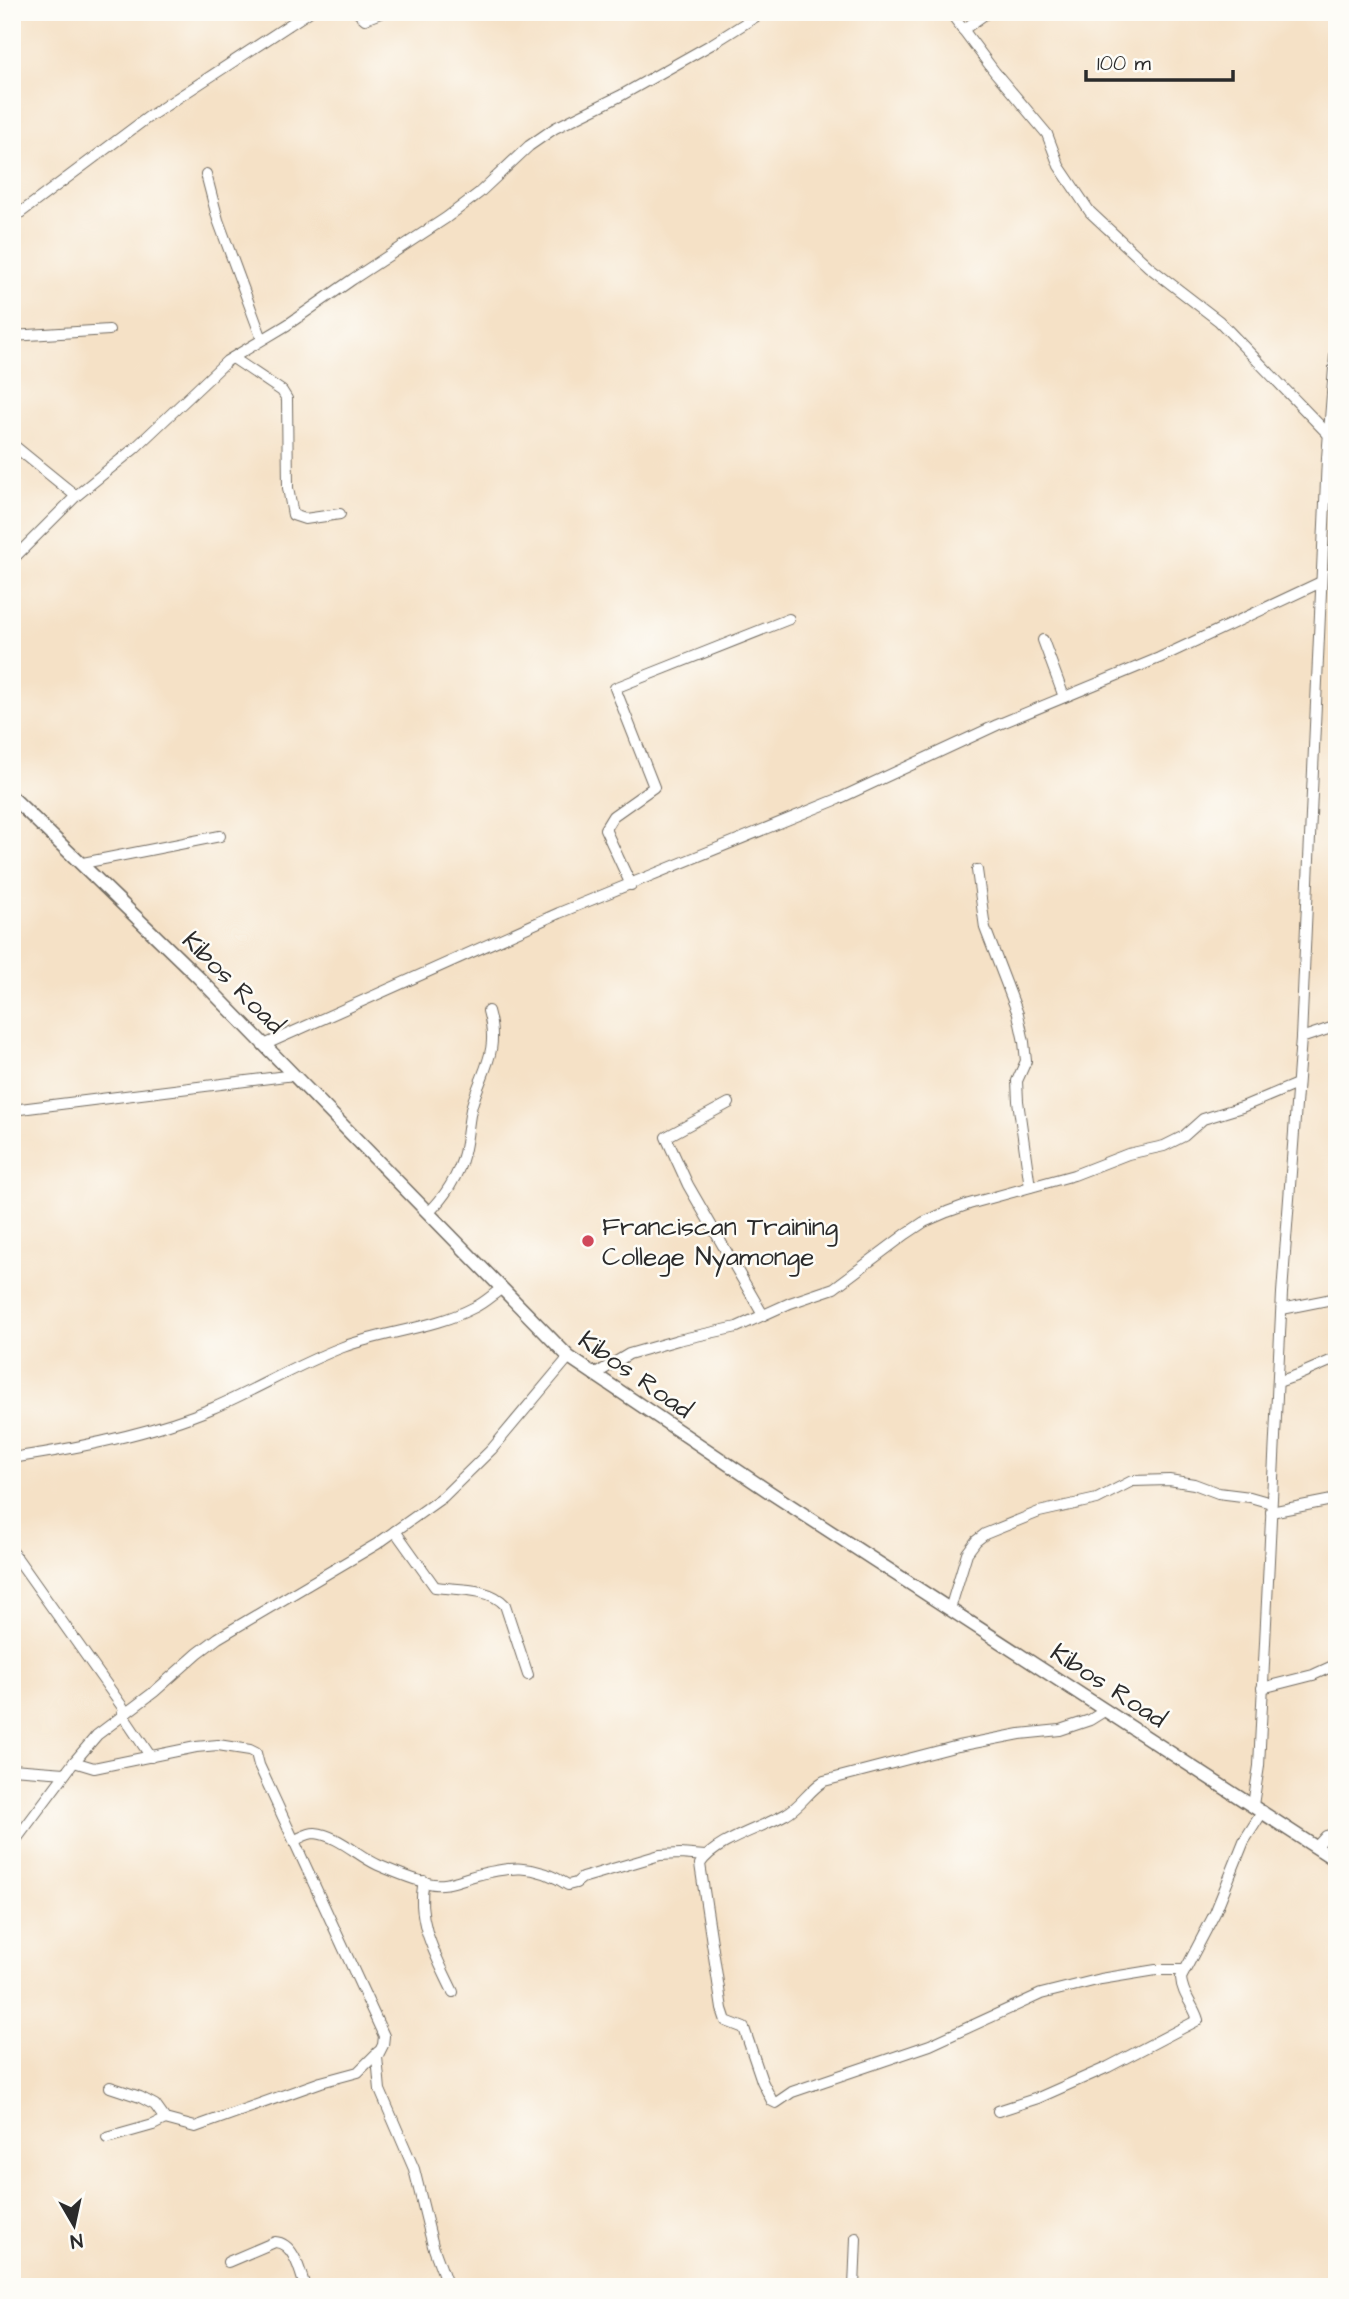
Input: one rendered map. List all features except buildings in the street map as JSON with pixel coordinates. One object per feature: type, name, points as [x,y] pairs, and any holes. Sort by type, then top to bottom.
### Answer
[{"type":"main road","name":"Kibos Road","points":[[12,797],[83,863],[294,1075],[569,1357],[1337,1861]]},
{"type":"street","points":[[12,219],[147,118],[309,12]]},
{"type":"street","points":[[357,12],[365,19],[383,12]]},
{"type":"street","points":[[12,560],[76,496],[135,448],[227,361],[288,325],[446,218],[479,193],[529,146],[555,128],[712,44],[763,12]]},
{"type":"street","points":[[950,12],[1047,134],[1059,166],[1090,212],[1149,267],[1219,321],[1329,435]]},
{"type":"street","points":[[963,30],[988,12]]},
{"type":"street","points":[[206,174],[218,220],[262,339]]},
{"type":"street","points":[[12,336],[109,330]]},
{"type":"street","points":[[998,2111],[1027,2102],[1108,2067],[1195,2024],[1198,2016],[1182,1986],[1181,1978],[1215,1913],[1258,1808],[1271,1508],[1301,1038],[1321,582],[1337,330]]},
{"type":"street","points":[[233,358],[282,391],[287,399],[288,488],[293,515],[305,519],[340,514]]},
{"type":"street","points":[[12,444],[76,496]]},
{"type":"street","points":[[264,1045],[559,913],[838,799],[997,725],[1159,658],[1321,582]]},
{"type":"street","points":[[631,885],[605,829],[613,816],[653,787],[615,688],[789,619]]},
{"type":"street","points":[[1043,640],[1064,697]]},
{"type":"street","points":[[83,863],[220,836]]},
{"type":"street","points":[[977,870],[985,928],[1018,1014],[1026,1054],[1026,1061],[1017,1081],[1030,1187]]},
{"type":"street","points":[[428,1213],[444,1195],[464,1157],[470,1114],[483,1080],[493,1041],[493,1028],[488,1011]]},
{"type":"street","points":[[1301,1038],[1337,1026]]},
{"type":"street","points":[[12,1110],[294,1075]]},
{"type":"street","points":[[594,1375],[620,1358],[678,1340],[737,1327],[790,1303],[834,1288],[924,1222],[970,1204],[1074,1175],[1128,1154],[1164,1146],[1184,1136],[1203,1119],[1242,1107],[1297,1084]]},
{"type":"street","points":[[729,1103],[666,1137],[688,1185],[763,1315]]},
{"type":"street","points":[[12,1458],[87,1447],[212,1408],[341,1348],[457,1315],[476,1307],[501,1289]]},
{"type":"street","points":[[1282,1309],[1337,1298]]},
{"type":"street","points":[[12,1845],[97,1735],[154,1692],[218,1638],[395,1531],[443,1497],[492,1449],[569,1357]]},
{"type":"street","points":[[1278,1382],[1337,1358]]},
{"type":"street","points":[[950,1609],[967,1553],[985,1534],[1039,1512],[1097,1499],[1132,1481],[1169,1480],[1194,1484],[1218,1493],[1250,1497],[1271,1508],[1337,1499]]},
{"type":"street","points":[[395,1531],[435,1587],[471,1590],[501,1600],[528,1675]]},
{"type":"street","points":[[12,1551],[124,1713],[151,1757]]},
{"type":"street","points":[[1262,1688],[1313,1675],[1337,1664]]},
{"type":"street","points":[[1106,1710],[1090,1720],[1060,1730],[1020,1734],[958,1746],[824,1781],[813,1787],[788,1813],[705,1856],[700,1864],[722,2009],[726,2021],[744,2028],[762,2081],[774,2102],[780,2102],[792,2092],[930,2045],[1041,1994],[1101,1979],[1156,1970],[1184,1970]]},
{"type":"street","points":[[74,1762],[94,1768],[218,1745],[256,1753],[311,1881],[384,2036],[383,2045],[358,2072],[321,2081],[195,2127],[165,2119],[155,2105],[140,2096],[110,2087]]},
{"type":"street","points":[[12,1769],[65,1773]]},
{"type":"street","points":[[295,1840],[316,1833],[338,1841],[377,1864],[424,1881],[452,1883],[476,1875],[522,1867],[549,1874],[568,1885],[582,1878],[660,1856],[705,1856]]},
{"type":"street","points":[[1316,1847],[1326,1836],[1337,1833]]},
{"type":"street","points":[[424,1881],[421,1904],[429,1940],[453,1992]]},
{"type":"street","points":[[380,2049],[377,2067],[380,2090],[414,2169],[433,2246],[448,2287]]},
{"type":"street","points":[[107,2138],[165,2119]]},
{"type":"street","points":[[854,2287],[856,2238]]},
{"type":"street","points":[[228,2262],[280,2242],[289,2249],[305,2287]]},
{"type":"place","name":"Franciscan Training College Nyamonge","points":[[588,1241]]}]
